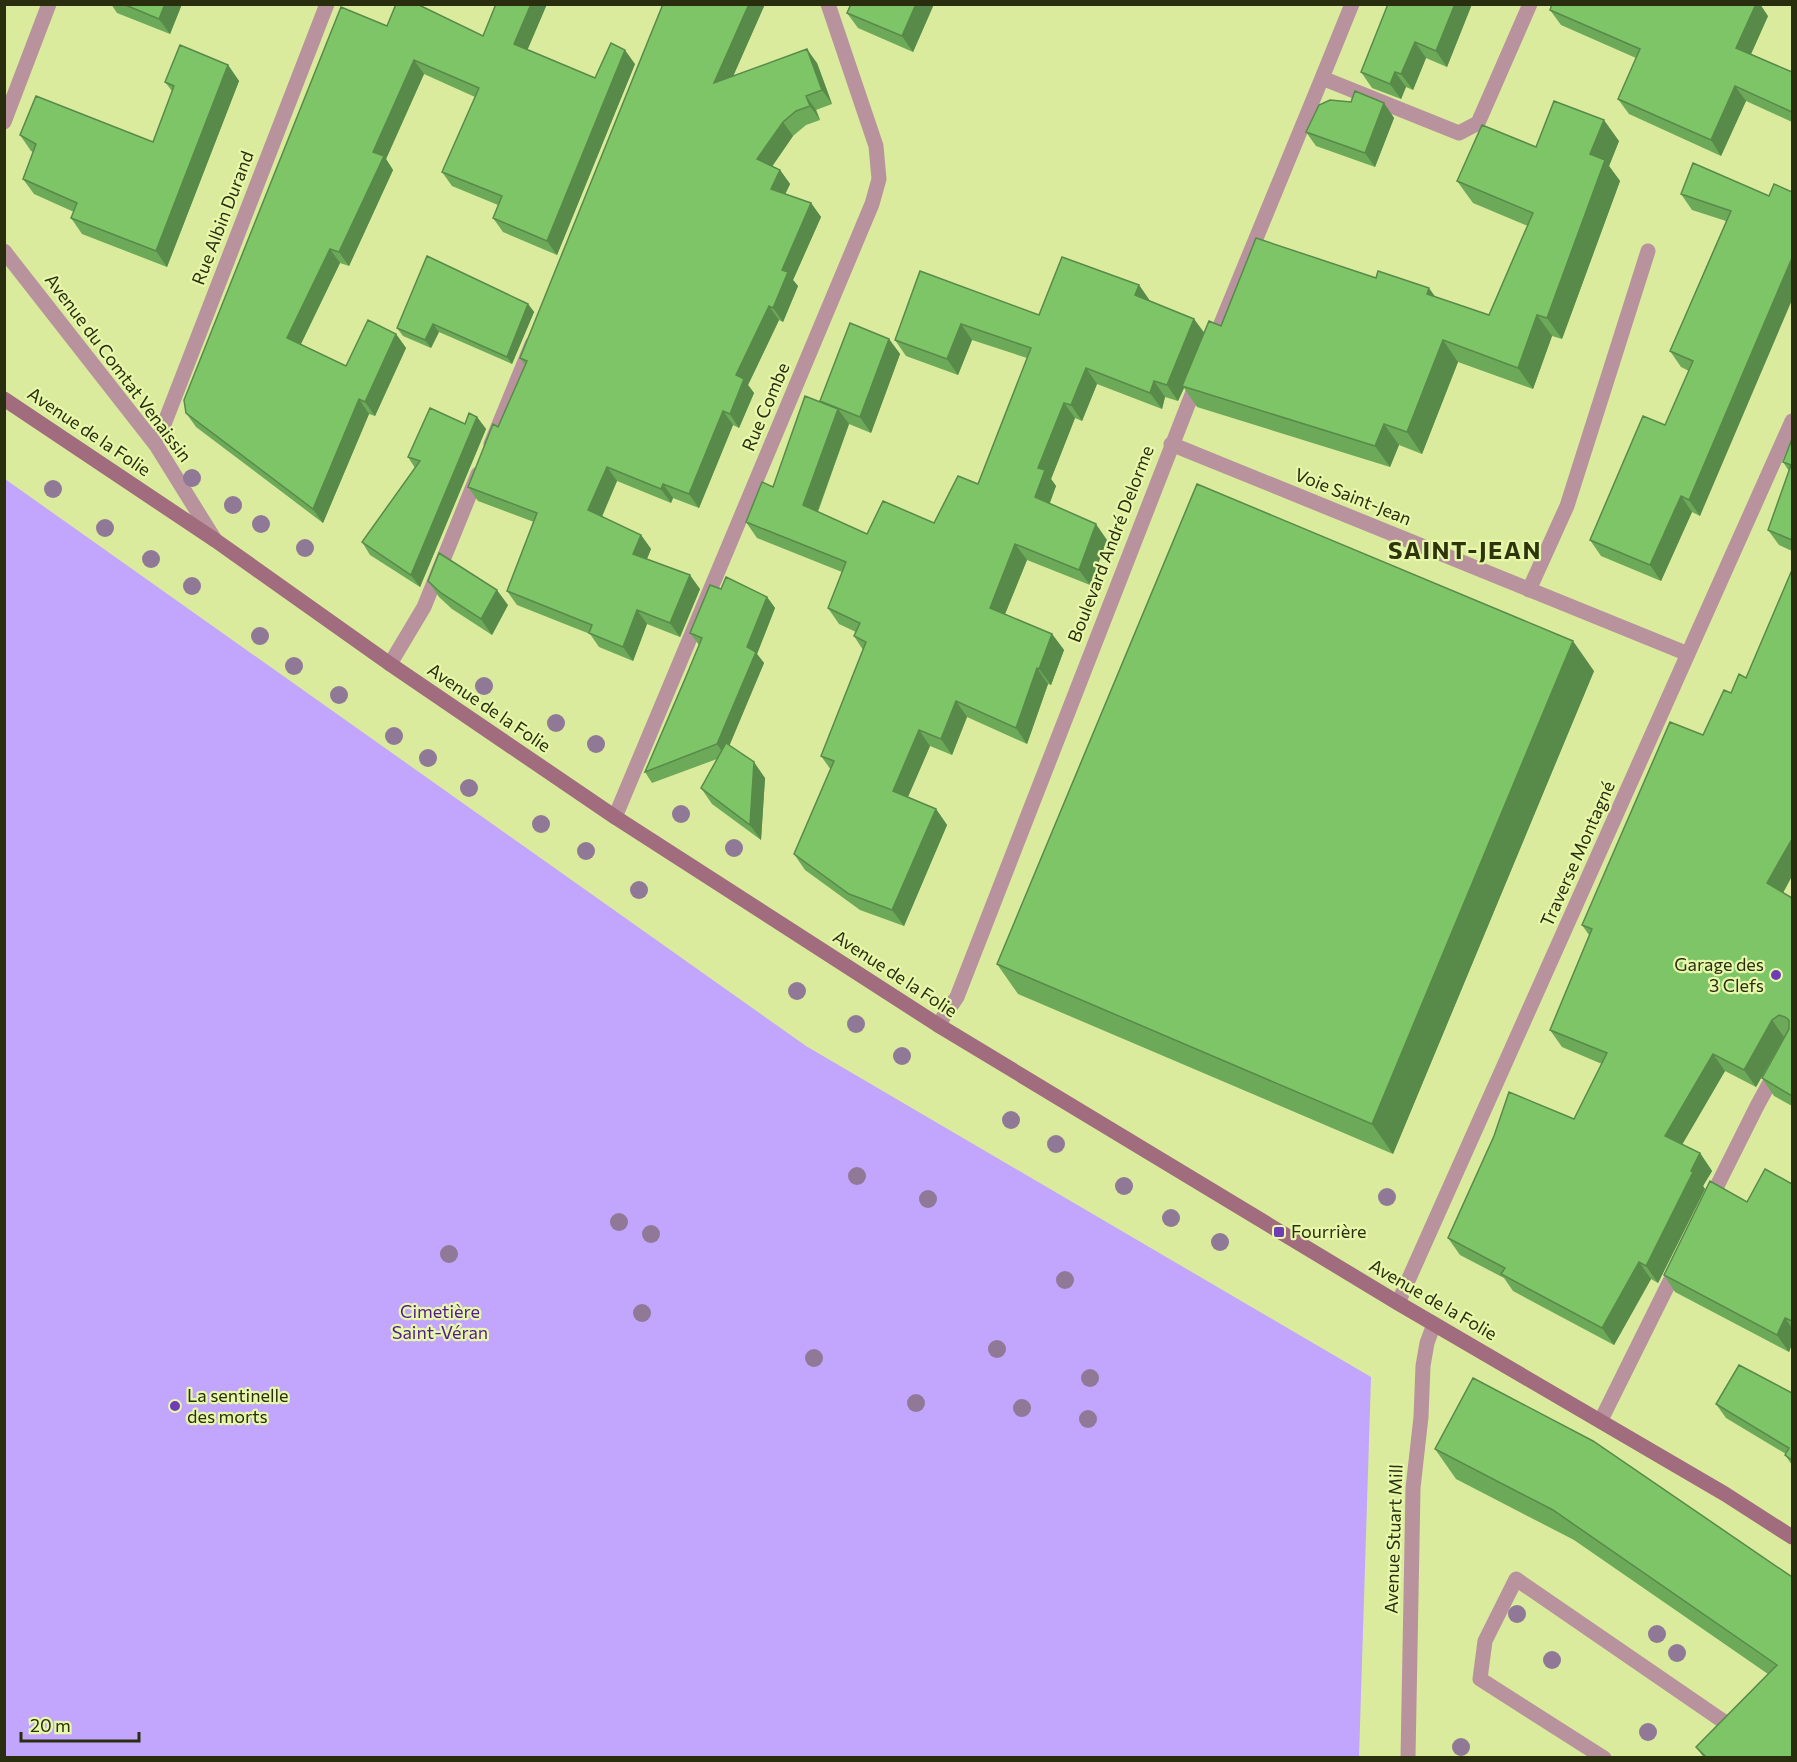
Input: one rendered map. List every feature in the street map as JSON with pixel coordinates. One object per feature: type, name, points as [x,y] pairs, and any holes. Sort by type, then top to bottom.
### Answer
[{"type":"main road","name":"Avenue de la Folie","points":[[4,399],[215,540],[390,664],[615,818],[938,1025],[1398,1303],[1601,1420],[1792,1537]]},
{"type":"street","points":[[4,122],[49,4]]},
{"type":"street","name":"Rue Albin Durand","points":[[156,445],[327,4]]},
{"type":"street","name":"Rue Combe","points":[[615,818],[872,204],[879,179],[876,146],[828,4]]},
{"type":"street","name":"Boulevard André Delorme","points":[[938,1025],[957,997],[1171,444],[1352,4]]},
{"type":"street","points":[[1322,78],[1459,133],[1478,123],[1530,4]]},
{"type":"street","name":"Avenue du Comtat Venaissin","points":[[4,251],[156,445],[215,540]]},
{"type":"street","points":[[1528,590],[1568,506],[1648,251]]},
{"type":"street","points":[[390,664],[424,607],[536,333]]},
{"type":"street","name":"Traverse Montagné","points":[[1398,1303],[1792,421]]},
{"type":"street","name":"Voie Saint-Jean","points":[[1171,444],[1688,654]]},
{"type":"street","points":[[1700,1220],[1792,1042]]},
{"type":"street","points":[[1601,1420],[1685,1252]]},
{"type":"street","name":"Avenue Stuart Mill","points":[[1408,1758],[1413,1488],[1424,1366],[1427,1343],[1434,1324]]},
{"type":"street","points":[[1604,1758],[1480,1679],[1485,1641],[1516,1578],[1736,1730],[1714,1758]]},
{"type":"green space","name":"Cimetière Saint-Véran","points":[[5,479],[806,1046],[1371,1377],[1359,1757],[5,1757]]},
{"type":"building","points":[[123,4],[165,4],[159,19]]},
{"type":"building","points":[[396,4],[417,4],[483,36],[496,4],[531,4],[514,44],[595,78],[611,43],[625,50],[547,241],[493,218],[502,196],[442,172],[479,88],[414,60],[373,152],[384,156],[339,252],[330,249],[287,338],[346,366],[368,320],[396,334],[365,402],[359,399],[313,509],[186,413],[184,400],[341,7],[387,26]]},
{"type":"building","points":[[663,4],[749,4],[714,83],[807,49],[822,90],[806,96],[810,106],[796,111],[783,122],[757,159],[780,170],[771,189],[811,203],[782,270],[788,272],[773,308],[769,306],[736,375],[744,379],[730,414],[723,411],[689,494],[663,484],[661,489],[607,467],[588,510],[641,535],[633,554],[690,575],[670,623],[637,610],[623,647],[589,633],[592,625],[507,591],[537,513],[468,487],[493,424],[498,427],[527,361],[520,358]]},
{"type":"building","points":[[851,4],[916,4],[902,36],[847,13]]},
{"type":"building","points":[[1388,4],[1455,4],[1436,51],[1415,42],[1401,74],[1395,72],[1390,84],[1361,72]]},
{"type":"building","points":[[1552,4],[1756,4],[1736,48],[1792,72],[1792,112],[1735,86],[1711,140],[1618,99],[1640,49],[1550,10]]},
{"type":"building","points":[[180,45],[228,65],[156,251],[71,218],[77,203],[23,179],[36,144],[20,135],[36,96],[153,142],[174,86],[165,82]]},
{"type":"building","points":[[1355,91],[1384,103],[1365,153],[1306,132],[1319,105],[1330,100],[1351,102]]},
{"type":"building","points":[[1554,101],[1604,120],[1590,154],[1605,160],[1547,318],[1537,315],[1518,368],[1443,340],[1407,432],[1384,424],[1375,446],[1182,386],[1209,321],[1221,326],[1256,238],[1376,278],[1378,271],[1429,288],[1427,294],[1489,315],[1533,213],[1457,181],[1482,125],[1536,147]]},
{"type":"building","points":[[1693,163],[1769,196],[1774,184],[1792,192],[1792,258],[1689,500],[1681,496],[1650,565],[1590,540],[1643,416],[1665,425],[1693,361],[1670,351],[1731,211],[1681,194]]},
{"type":"building","points":[[427,256],[528,304],[507,357],[433,324],[425,340],[397,328]]},
{"type":"building","points":[[1062,257],[1139,285],[1135,295],[1194,319],[1167,385],[1154,381],[1150,393],[1086,368],[1071,405],[1064,403],[1038,468],[1045,470],[1035,497],[1096,524],[1079,570],[1015,544],[990,608],[1052,634],[1039,669],[1037,668],[1016,728],[956,701],[941,739],[919,730],[893,791],[936,809],[892,910],[849,894],[794,854],[834,761],[821,756],[866,642],[854,636],[860,623],[828,608],[846,562],[746,522],[762,482],[773,487],[805,396],[838,409],[803,505],[867,534],[883,501],[934,523],[958,476],[978,484],[1031,348],[961,324],[947,359],[895,340],[920,271],[1039,315]]},
{"type":"building","points":[[850,323],[889,339],[860,417],[820,401]]},
{"type":"building","points":[[430,408],[465,424],[469,413],[477,417],[411,575],[362,542],[420,461],[408,457]]},
{"type":"building","points":[[1792,439],[1792,540],[1768,530],[1791,465],[1783,462]]},
{"type":"building","points":[[1197,484],[1573,641],[1372,1124],[997,964]]},
{"type":"building","points":[[439,553],[497,590],[481,619],[441,593],[428,581]]},
{"type":"building","points":[[1792,570],[1792,839],[1767,883],[1792,898],[1792,1096],[1762,1078],[1789,1029],[1789,1020],[1785,1017],[1779,1015],[1772,1020],[1744,1070],[1713,1054],[1665,1136],[1700,1153],[1691,1171],[1693,1172],[1646,1266],[1639,1262],[1602,1328],[1501,1274],[1505,1268],[1448,1238],[1494,1136],[1509,1092],[1574,1119],[1607,1053],[1550,1030],[1592,929],[1582,925],[1670,722],[1703,735],[1724,690],[1731,693],[1739,674],[1746,678]]},
{"type":"building","points":[[726,577],[767,597],[747,647],[756,652],[717,744],[645,772],[702,638],[690,633],[710,585],[721,589]]},
{"type":"building","points":[[726,743],[754,762],[750,825],[701,788]]},
{"type":"building","points":[[1765,1169],[1792,1184],[1792,1321],[1785,1318],[1777,1335],[1664,1275],[1710,1181],[1747,1202]]},
{"type":"building","points":[[1739,1365],[1792,1393],[1792,1460],[1785,1455],[1789,1448],[1716,1404]]},
{"type":"building","points":[[1473,1378],[1593,1441],[1792,1577],[1792,1758],[1707,1758],[1696,1747],[1777,1665],[1553,1510],[1435,1449]]},
{"type":"place","name":"Garage des 3 Clefs","points":[[1776,975]]},
{"type":"place","name":"Fourrière","points":[[1279,1232]]},
{"type":"place","name":"La sentinelle des morts","points":[[175,1406]]},
{"type":"district","name":"SAINT-JEAN","points":[[1465,551]]}]
